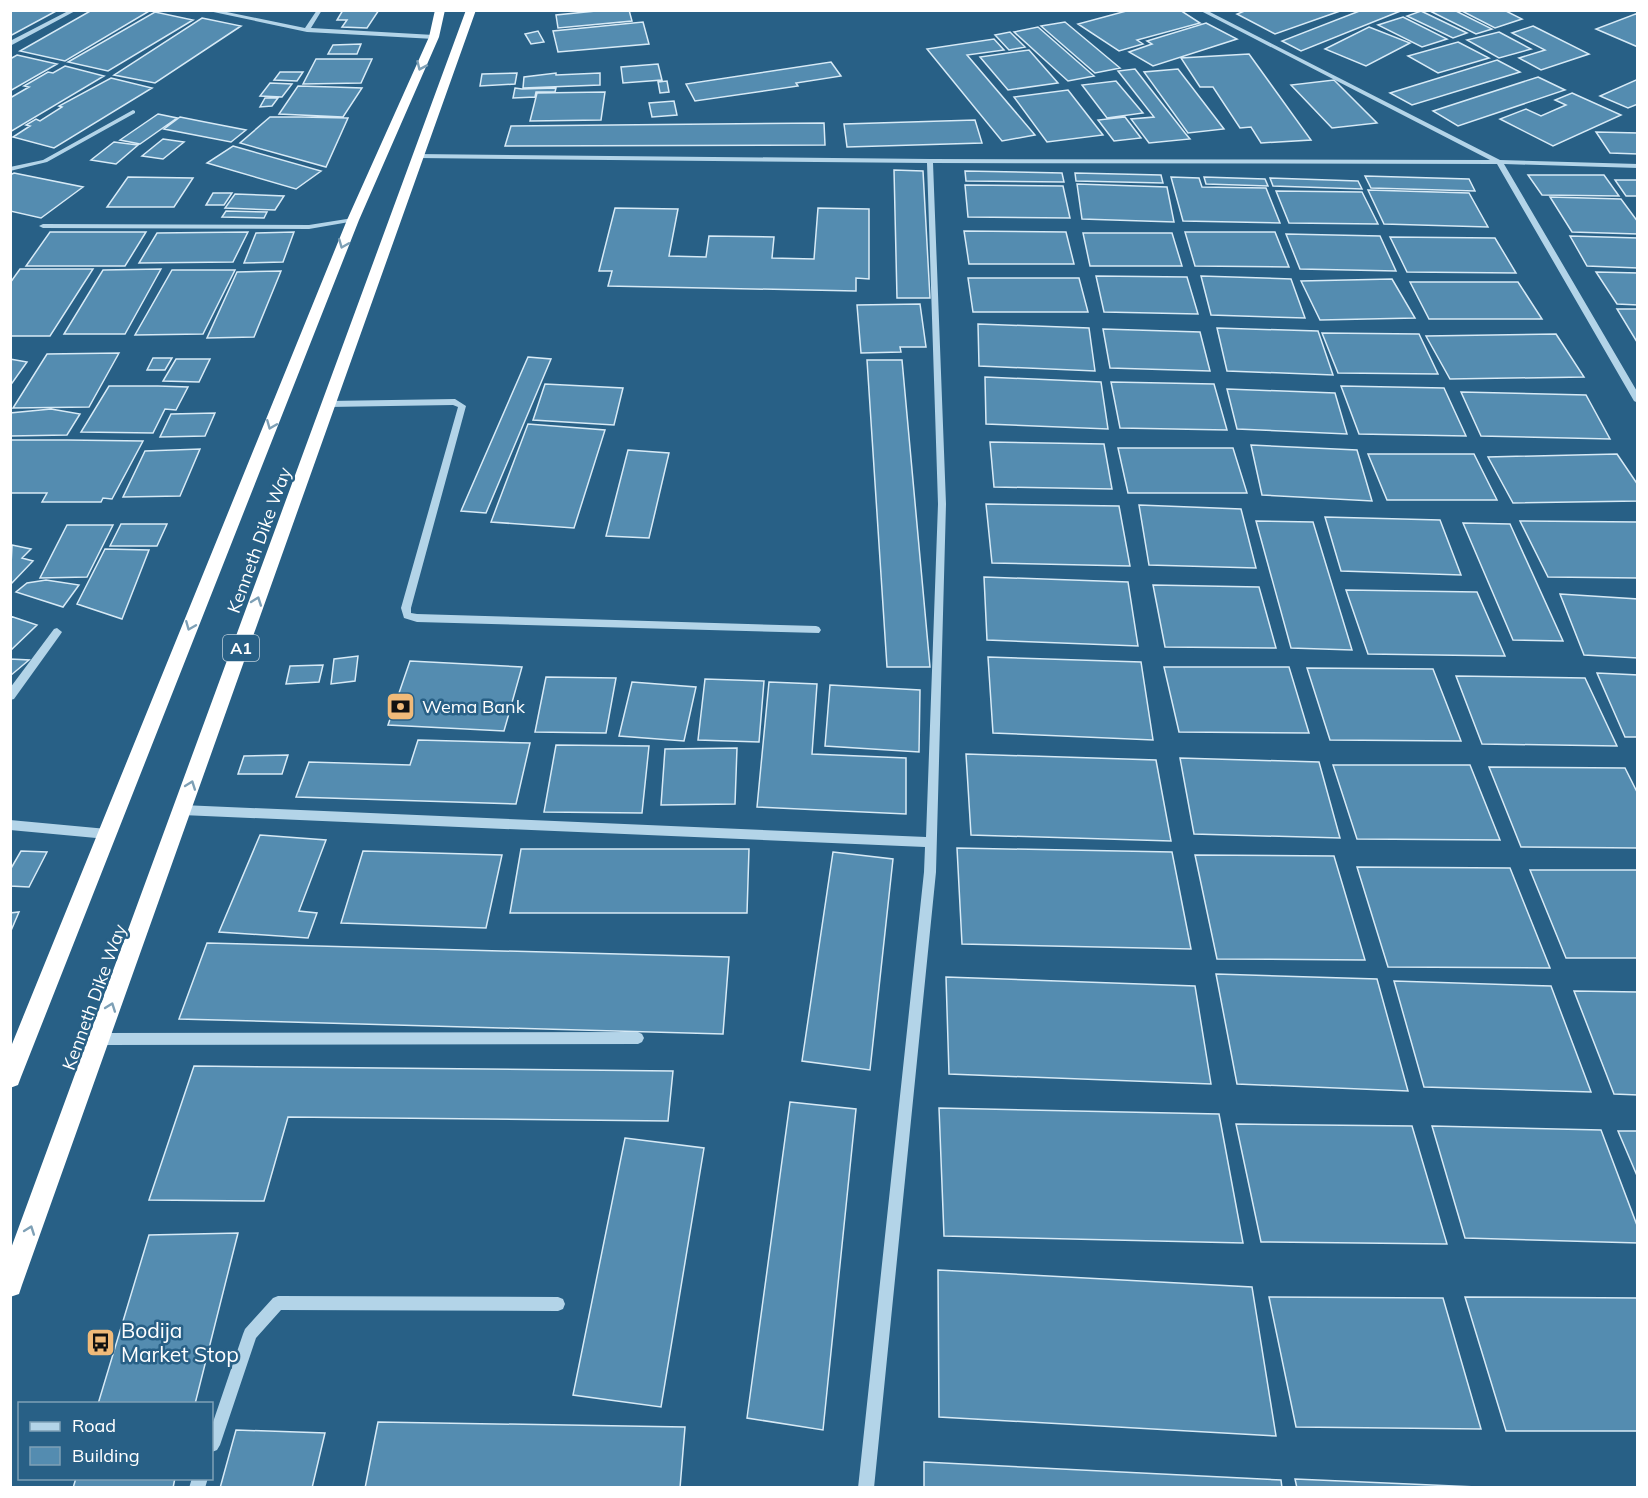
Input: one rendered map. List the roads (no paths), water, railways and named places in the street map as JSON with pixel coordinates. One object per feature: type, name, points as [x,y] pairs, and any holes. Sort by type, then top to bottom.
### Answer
[{"type":"highway","name":"Kenneth Dike Way","points":[[10,1077],[16,1052],[107,834],[353,220],[434,37],[440,10]]},
{"type":"highway","name":"Kenneth Dike Way","points":[[10,1285],[471,10]]},
{"type":"street","points":[[10,44],[75,10]]},
{"type":"street","points":[[206,10],[307,30],[434,37]]},
{"type":"street","points":[[307,30],[320,10]]},
{"type":"street","points":[[1201,10],[1499,162],[1638,401]]},
{"type":"street","points":[[10,169],[45,161],[132,112]]},
{"type":"street","points":[[417,156],[930,161],[1499,162],[1638,166]]},
{"type":"street","points":[[866,1488],[932,842],[942,504],[930,161]]},
{"type":"street","points":[[44,226],[309,227],[353,220]]},
{"type":"street","points":[[328,404],[455,402],[462,406],[406,608],[407,615],[429,619],[816,630]]},
{"type":"street","points":[[10,696],[57,632]]},
{"type":"street","points":[[182,810],[932,842]]},
{"type":"street","points":[[10,825],[107,834]]},
{"type":"street","points":[[100,1039],[638,1038]]},
{"type":"street","points":[[213,1442],[250,1334],[278,1303],[558,1304]]},
{"type":"place","name":"Wema Bank","points":[[401,706]]},
{"type":"place","name":"Bodija Market Stop","points":[[100,1342]]}]
